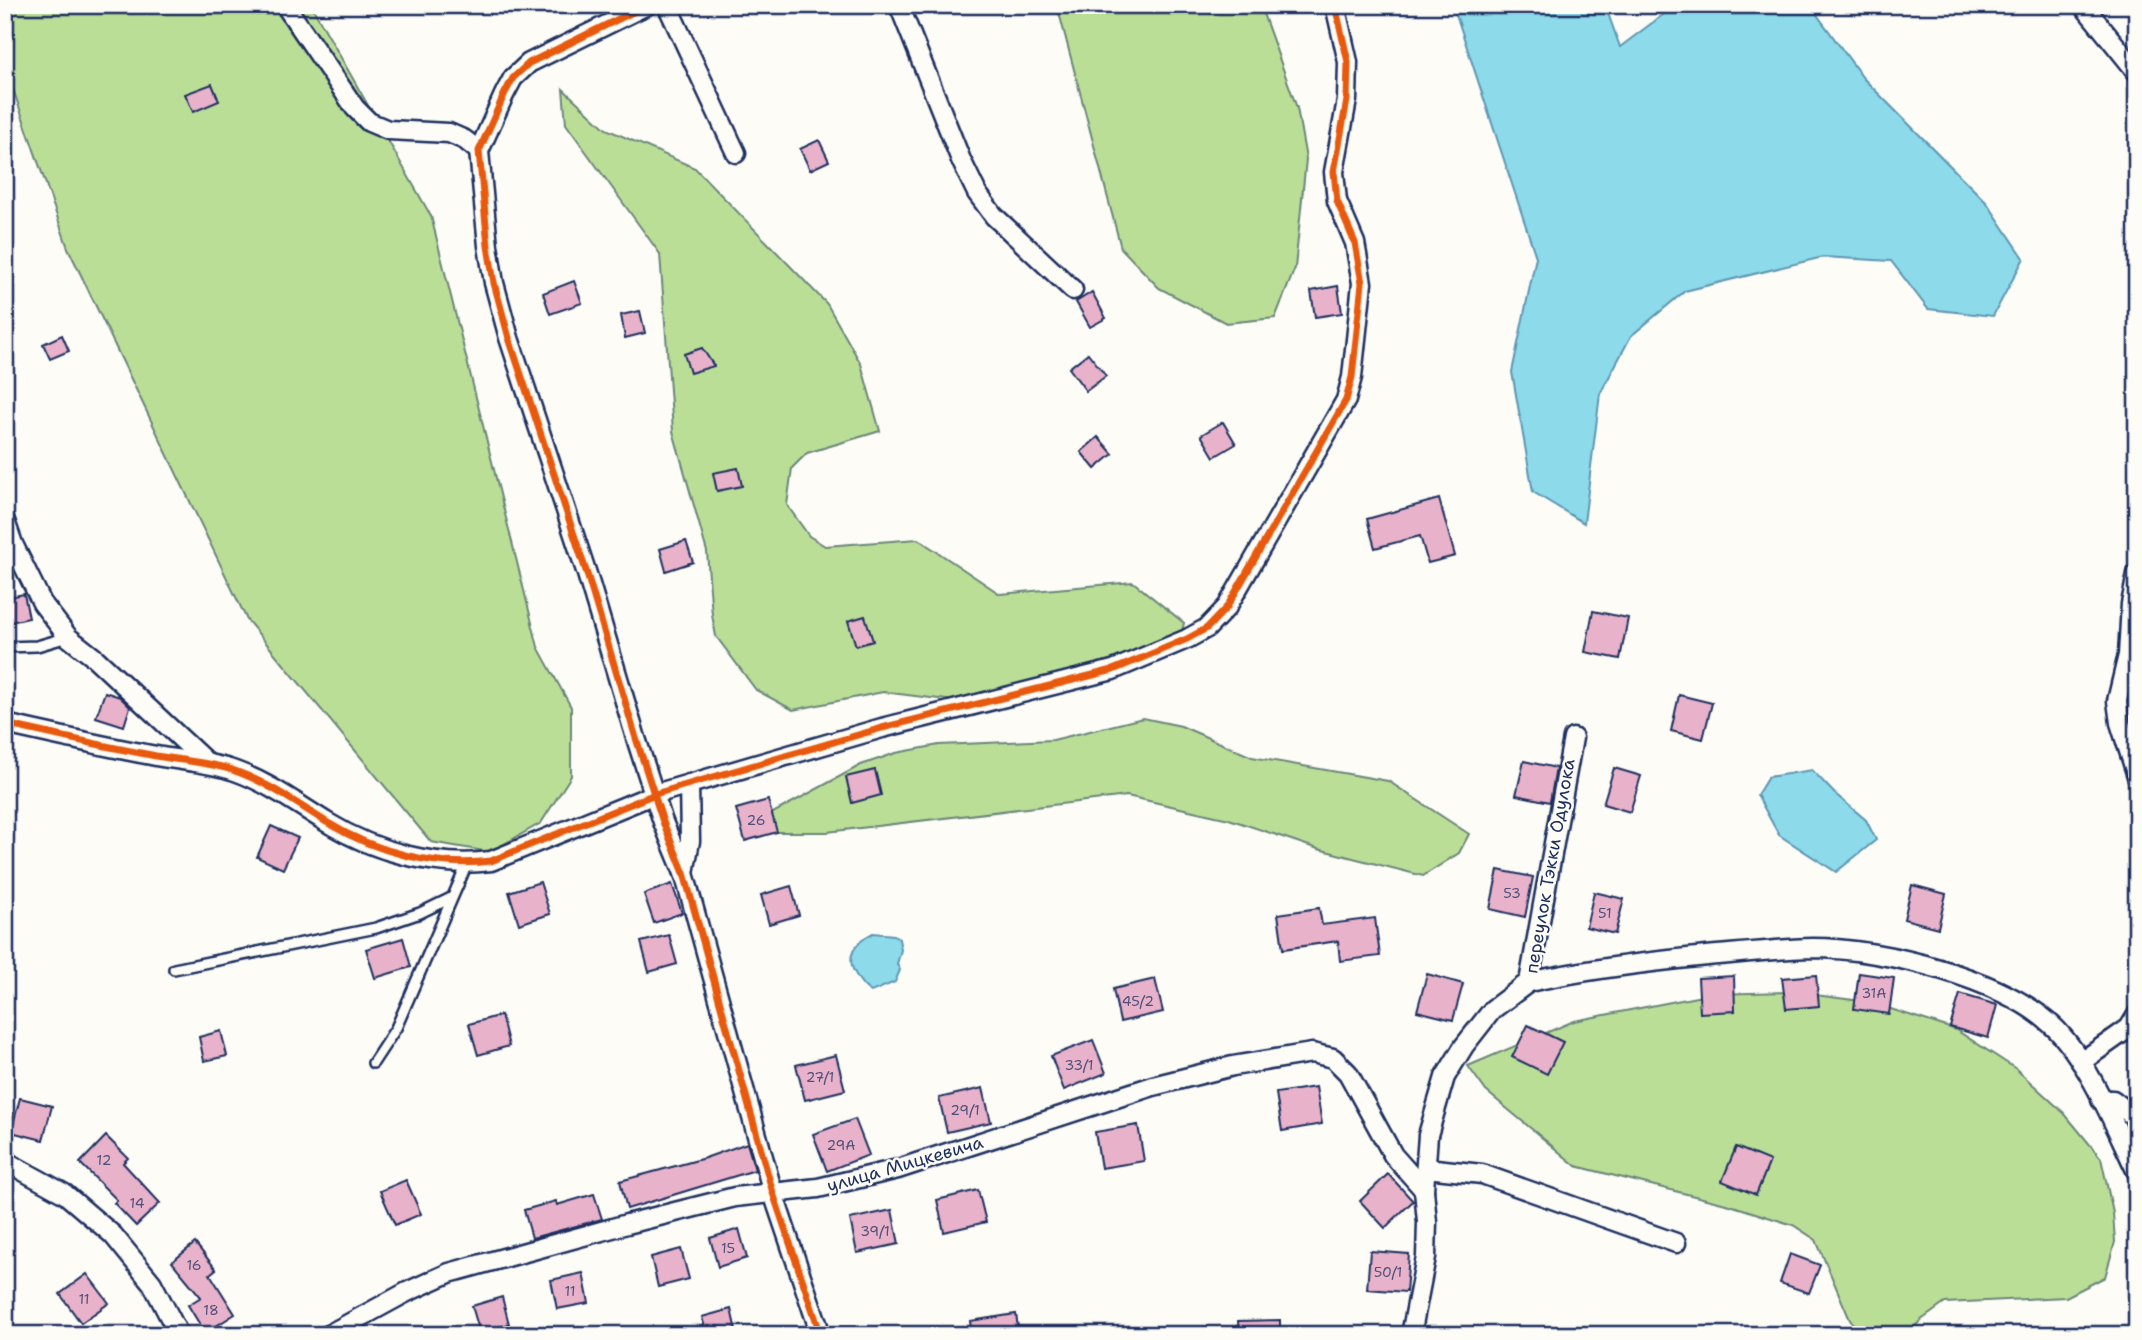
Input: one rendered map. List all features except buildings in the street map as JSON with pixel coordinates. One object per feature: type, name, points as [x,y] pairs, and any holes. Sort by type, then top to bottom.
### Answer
[{"type":"street","points":[[285,5],[355,108],[369,122],[388,130],[449,133],[465,140],[479,151]]},
{"type":"street","points":[[647,5],[529,63],[513,78],[479,151],[488,246],[509,338],[587,574],[654,794],[684,873],[773,1193],[821,1335]]},
{"type":"street","points":[[667,5],[736,153]]},
{"type":"street","points":[[899,5],[961,160],[977,193],[994,216],[1073,289]]},
{"type":"street","points":[[5,724],[124,750],[206,762],[259,781],[355,837],[431,860],[467,864],[491,861],[654,794],[895,725],[1113,670],[1208,628],[1227,607],[1346,400],[1352,377],[1362,283],[1355,243],[1337,201],[1334,172],[1347,100],[1348,62],[1335,5]]},
{"type":"street","points":[[2083,5],[2137,72]]},
{"type":"street","points":[[5,521],[13,544],[42,603],[68,637],[96,659],[206,762]]},
{"type":"street","points":[[2137,574],[2131,604],[2128,656],[2117,701],[2120,723],[2137,776]]},
{"type":"street","name":"переулок Тэкки Одулока","points":[[1410,1335],[1426,1257],[1424,1190],[1428,1135],[1445,1077],[1464,1046],[1493,1009],[1529,982],[1573,738]]},
{"type":"street","points":[[684,873],[690,841],[690,784]]},
{"type":"street","points":[[1529,982],[1572,973],[1704,956],[1815,948],[1850,951],[1920,964],[1972,979],[2026,1004],[2056,1029],[2081,1062],[2137,1172]]},
{"type":"street","points":[[2081,1062],[2134,1024]]},
{"type":"street","name":"улица Мицкевича","points":[[328,1335],[407,1292],[449,1273],[735,1197],[818,1188],[898,1169],[1153,1086],[1233,1066],[1312,1053],[1333,1058],[1348,1073],[1393,1155],[1424,1190]]},
{"type":"street","points":[[2101,1100],[2113,1100],[2137,1119]]},
{"type":"street","points":[[5,1161],[65,1194],[113,1235],[152,1283],[179,1335]]},
{"type":"street","points":[[1426,1168],[1482,1174],[1676,1243]]},
{"type":"lane","points":[[5,647],[37,646],[68,637]]},
{"type":"lane","points":[[373,1063],[396,1028],[467,864]]},
{"type":"lane","points":[[174,969],[376,928],[420,913],[451,898]]},
{"type":"green space","points":[[5,5],[311,5],[431,216],[538,647],[571,707],[571,776],[541,823],[490,852],[431,842],[247,620],[68,248],[5,66]]},
{"type":"green space","points":[[1057,5],[1260,5],[1297,108],[1306,159],[1295,268],[1275,318],[1226,323],[1159,288],[1121,248]]},
{"type":"green space","points":[[563,89],[606,129],[695,168],[827,304],[861,364],[880,431],[807,453],[792,468],[787,505],[809,536],[825,546],[918,539],[1000,594],[1133,582],[1184,623],[1179,643],[987,705],[883,692],[793,710],[756,690],[716,636],[707,552],[673,431],[660,254],[566,124]]},
{"type":"green space","points":[[1143,718],[1181,726],[1252,757],[1388,781],[1469,834],[1459,853],[1423,876],[1318,849],[1229,819],[1127,796],[827,832],[777,832],[758,821],[861,765],[896,753],[939,745],[1053,740]]},
{"type":"green space","points":[[1792,992],[1869,1002],[1956,1030],[2016,1069],[2064,1113],[2101,1158],[2113,1213],[2115,1242],[2105,1277],[2066,1297],[1945,1303],[1920,1321],[1907,1335],[1862,1335],[1850,1320],[1816,1240],[1793,1225],[1730,1205],[1576,1166],[1486,1091],[1468,1066],[1574,1021],[1712,994]]},
{"type":"water","points":[[1453,5],[1605,5],[1620,47],[1676,5],[1810,5],[1863,78],[1987,203],[2024,258],[1993,316],[1928,309],[1891,261],[1823,257],[1685,291],[1631,336],[1600,394],[1584,523],[1533,492],[1512,372],[1536,257]]},
{"type":"water","points":[[1812,770],[1866,820],[1876,840],[1836,872],[1779,835],[1757,795],[1768,777]]},
{"type":"water","points":[[873,933],[894,935],[899,939],[901,950],[897,964],[900,970],[895,982],[871,992],[859,980],[851,962],[857,945]]},
{"type":"cycle path","points":[[647,5],[529,63],[513,78],[479,151],[488,246],[494,283],[509,338],[587,574],[663,822],[684,873],[773,1193],[821,1335]]},
{"type":"cycle path","points":[[5,724],[114,748],[225,768],[260,782],[346,833],[386,850],[428,860],[470,863],[491,861],[655,794],[882,728],[1113,670],[1187,639],[1207,628],[1227,607],[1346,400],[1352,377],[1362,283],[1355,243],[1337,201],[1334,172],[1347,100],[1348,62],[1335,5]]}]
